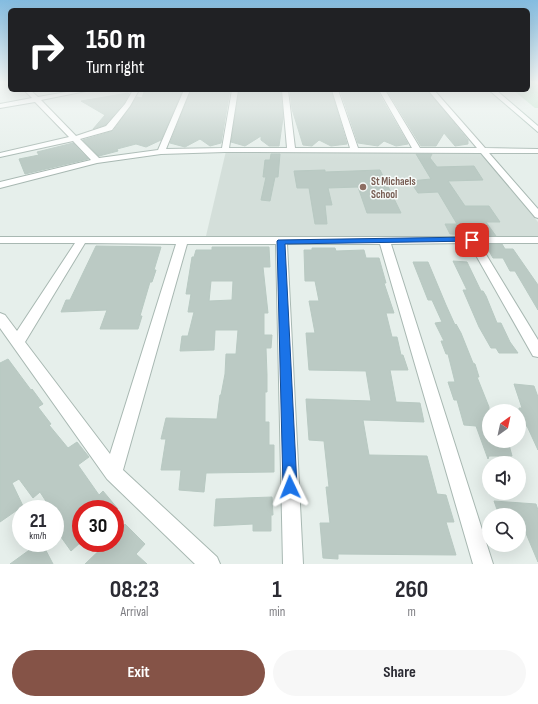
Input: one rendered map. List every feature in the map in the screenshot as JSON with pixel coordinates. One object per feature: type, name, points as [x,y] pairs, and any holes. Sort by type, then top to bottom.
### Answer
[{"type":"street","points":[[46,108],[97,161]]},
{"type":"street","points":[[0,155],[76,138],[111,127],[125,108]]},
{"type":"street","points":[[161,152],[179,108]]},
{"type":"street","points":[[225,150],[232,108]]},
{"type":"street","points":[[288,108],[291,150]]},
{"type":"street","points":[[341,108],[355,150]]},
{"type":"street","points":[[393,108],[418,151]]},
{"type":"street","points":[[448,108],[538,214]]},
{"type":"street","points":[[513,108],[538,130]]},
{"type":"street","points":[[0,185],[97,161],[161,152],[225,150],[538,151]]},
{"type":"street","points":[[0,240],[182,242],[538,240]]},
{"type":"street","points":[[18,341],[82,240]]},
{"type":"street","points":[[384,240],[483,564]]},
{"type":"street","points":[[472,240],[538,352]]},
{"type":"street","points":[[281,241],[293,564]]},
{"type":"street","points":[[114,473],[182,242]]},
{"type":"street","points":[[0,318],[114,473],[210,564]]},
{"type":"shaded area","name":"St Michaels School","points":[[226,151],[480,152],[538,222],[538,236],[206,236]]},
{"type":"building","points":[[94,108],[119,108],[105,125],[93,129],[105,115]]},
{"type":"building","points":[[129,108],[175,108],[161,140],[146,147],[136,144],[99,156],[83,140],[113,131]]},
{"type":"building","points":[[184,108],[227,108],[221,143],[210,146],[200,139],[185,147],[170,143]]},
{"type":"building","points":[[236,108],[282,108],[283,118],[279,146],[269,146],[261,140],[261,136],[245,146],[231,142]]},
{"type":"building","points":[[336,108],[347,144],[331,146],[319,140],[312,146],[303,145],[292,109]]},
{"type":"building","points":[[346,108],[387,108],[408,144],[396,146],[384,141],[378,146],[358,143]]},
{"type":"building","points":[[398,108],[442,108],[468,140],[468,144],[455,146],[444,133],[436,146],[421,146]]},
{"type":"building","points":[[73,143],[88,159],[25,174],[19,159],[39,155],[37,152]]},
{"type":"building","points":[[271,154],[280,154],[278,177],[275,177],[270,201],[261,200],[266,177],[263,177],[265,160],[270,160]]},
{"type":"building","points":[[416,154],[432,154],[430,158],[437,167],[474,166],[483,180],[448,181],[465,206],[489,206],[500,222],[486,222],[496,236],[450,234],[445,224],[457,224],[438,192],[418,193],[410,181],[431,179]]},
{"type":"building","points":[[325,170],[325,172],[380,170],[401,213],[367,213],[358,187],[328,188],[332,205],[325,205],[327,224],[315,224],[309,188],[297,188],[294,171]]},
{"type":"building","points":[[485,244],[502,244],[505,249],[513,249],[538,285],[538,310],[515,271],[510,271],[503,258],[493,258]]},
{"type":"building","points":[[96,246],[161,247],[154,270],[156,270],[152,282],[150,282],[140,316],[142,316],[138,329],[100,329],[107,310],[61,312],[66,300],[70,300]]},
{"type":"building","points":[[212,247],[269,247],[270,267],[263,267],[268,313],[264,313],[264,335],[272,335],[271,348],[266,348],[267,392],[265,392],[265,422],[269,422],[269,445],[274,445],[274,472],[206,473],[204,492],[179,490],[181,470],[161,470],[166,439],[161,439],[166,418],[217,419],[220,395],[225,374],[226,354],[236,354],[238,330],[215,330],[214,350],[180,351],[182,336],[188,336],[194,312],[188,312],[191,294],[186,294],[192,257],[194,257],[196,250],[212,250]],"holes":[[[211,281],[233,281],[232,300],[209,301]]]},
{"type":"building","points":[[312,248],[335,248],[336,251],[364,250],[366,258],[379,258],[386,283],[384,283],[394,313],[386,313],[392,337],[397,337],[401,355],[403,355],[408,370],[390,370],[396,402],[420,403],[424,422],[363,420],[369,455],[427,456],[437,494],[446,495],[454,522],[446,522],[456,555],[338,554],[338,559],[323,558],[320,523],[330,523],[326,487],[329,487],[324,441],[309,440],[306,399],[371,401],[366,371],[309,370],[306,333],[315,333],[309,301],[319,301],[315,281],[305,281],[304,250],[312,250]]},
{"type":"building","points":[[453,261],[467,262],[481,291],[483,291],[486,296],[497,323],[501,323],[510,342],[518,353],[499,353],[496,348],[491,348],[479,327],[463,290],[467,290]]},
{"type":"building","points":[[413,262],[428,262],[455,325],[456,324],[461,333],[473,363],[475,364],[479,377],[477,377],[488,404],[482,404],[482,442],[476,426],[464,425],[457,400],[454,400],[448,382],[455,382],[448,354],[446,354],[441,341],[444,341],[435,323],[442,322],[432,300],[428,300]]},
{"type":"building","points":[[8,359],[31,390],[32,389],[43,404],[38,407],[51,424],[49,425],[68,448],[77,442],[89,457],[78,465],[99,495],[103,491],[110,500],[72,500],[71,551],[64,541],[64,500],[45,500],[40,492],[33,498],[19,479],[12,483],[20,500],[12,500],[12,514],[0,522],[0,363]]},
{"type":"building","points":[[514,384],[534,386],[538,397],[538,450],[526,426],[526,404],[521,404]]},
{"type":"building","points":[[484,448],[510,448],[512,456],[489,456],[487,456]]},
{"type":"building","points":[[272,497],[273,515],[271,515],[271,531],[253,531],[253,524],[214,526],[216,499]]},
{"type":"building","points":[[494,501],[536,504],[538,510],[538,562],[526,533],[526,508],[496,508]]},
{"type":"building","points":[[125,524],[145,544],[136,554],[147,564],[85,564],[98,552],[124,552]]},
{"type":"building","points":[[27,552],[47,552],[53,564],[10,564]]},
{"type":"place","name":"St Michaels School","points":[[363,187]]},
{"type":"route","points":[[290,487],[281,241],[472,240]]}]
